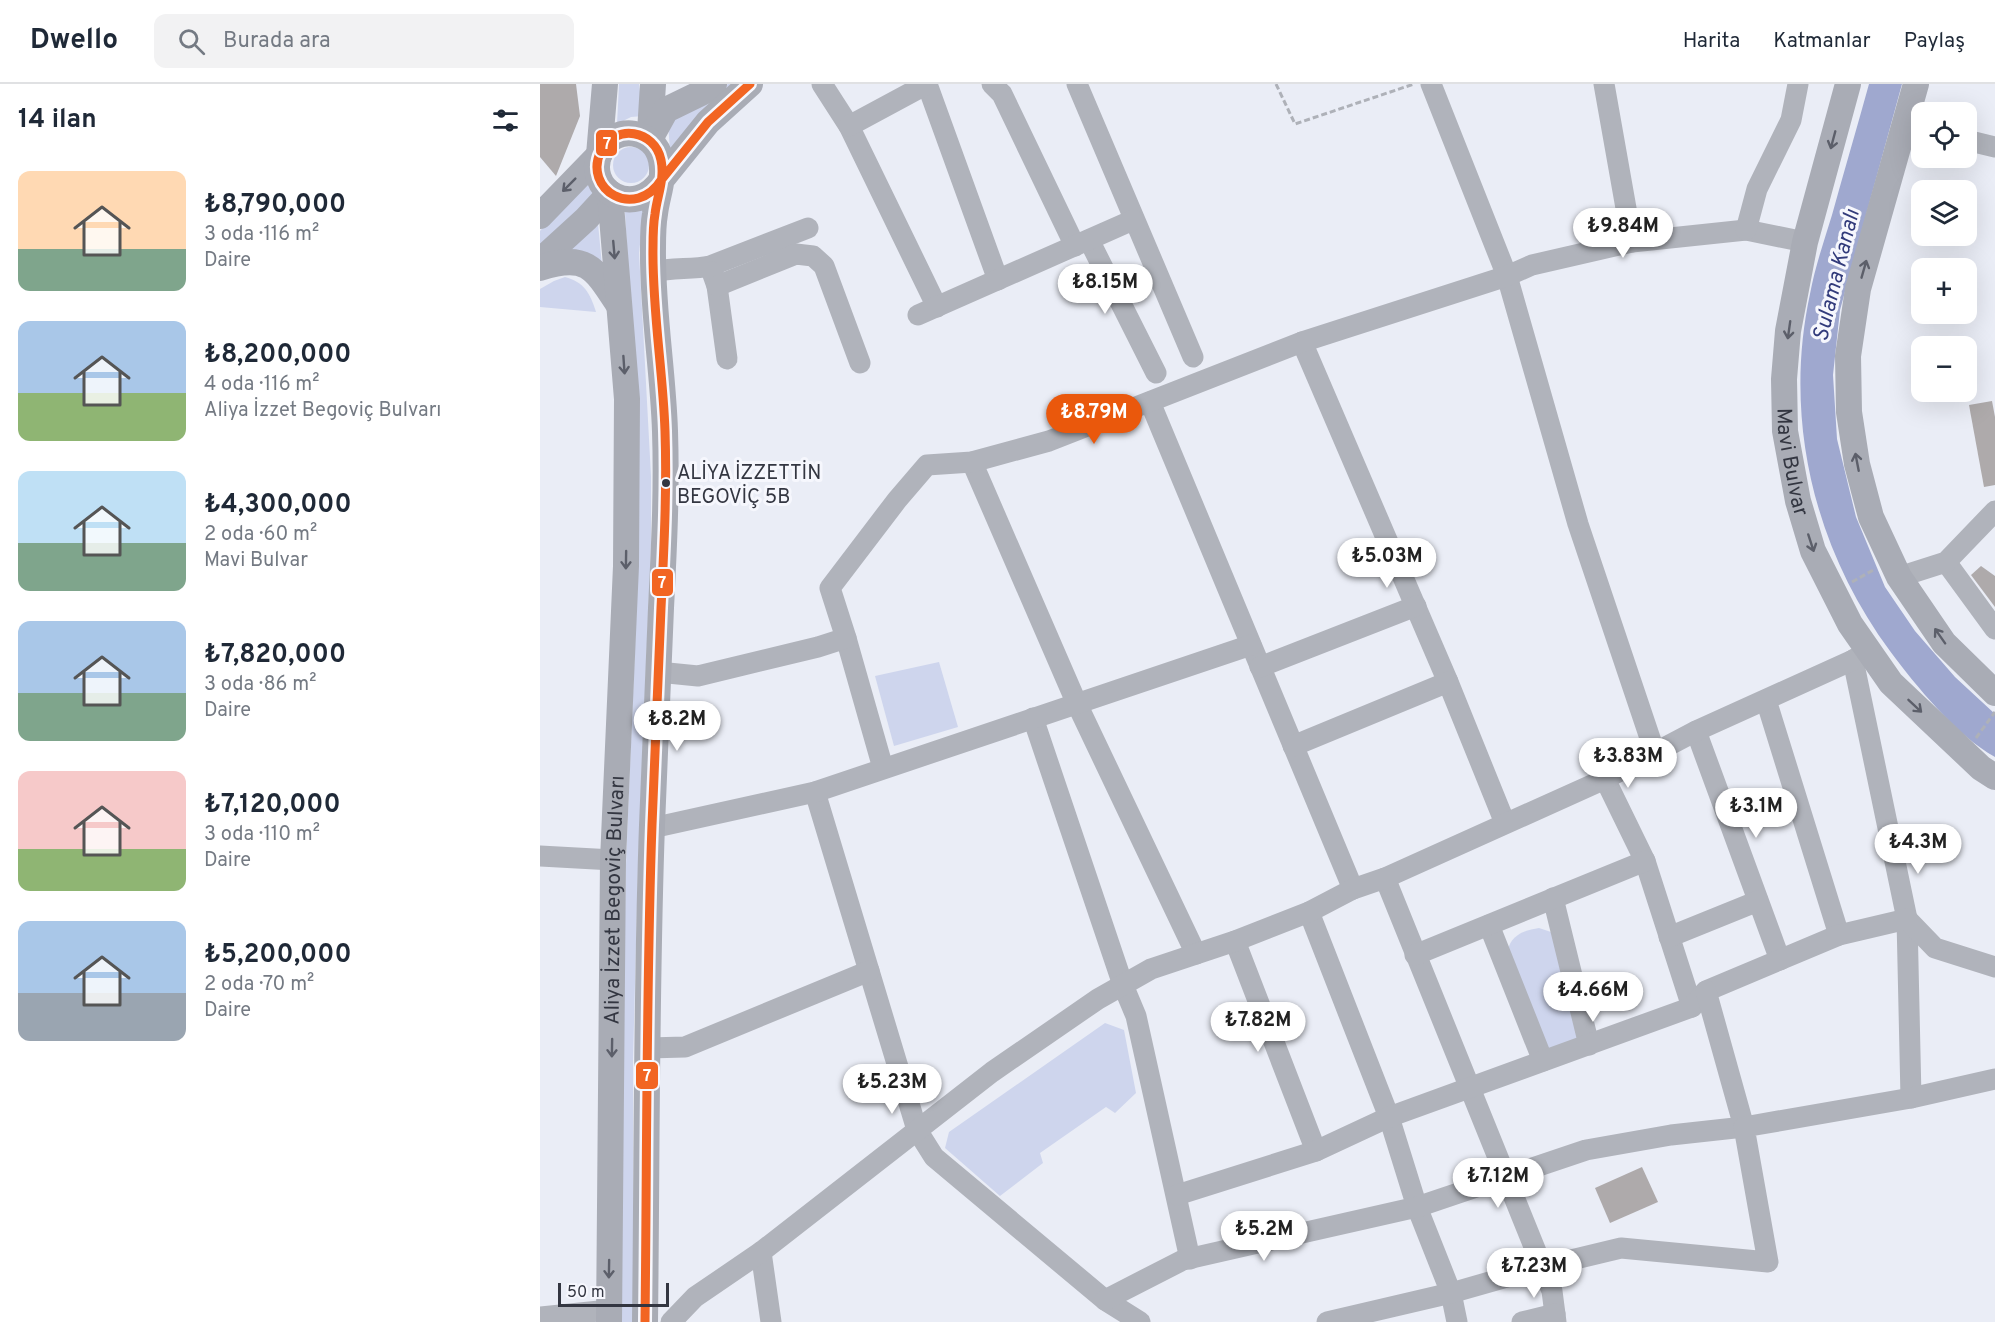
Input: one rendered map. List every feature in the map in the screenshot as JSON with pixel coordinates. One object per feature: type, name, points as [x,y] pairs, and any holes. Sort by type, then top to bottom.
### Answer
[{"type":"main road","points":[[605,84],[597,166],[598,177],[610,193],[624,200],[635,200],[656,189],[708,122],[750,84]]},
{"type":"main road","points":[[650,139],[653,84]]},
{"type":"main road","points":[[650,139],[666,110],[705,91],[714,84]]},
{"type":"main road","name":"Mavi Bulvar","points":[[1848,84],[1805,242],[1788,331],[1784,379],[1785,431],[1798,501],[1813,551],[1850,624],[1861,656],[1981,768],[1995,777]]},
{"type":"main road","points":[[1915,102],[1916,84]]},
{"type":"main road","points":[[1911,133],[1858,288],[1848,356],[1849,412],[1857,464],[1871,517],[1892,570],[1944,643],[1995,693]]},
{"type":"main road","points":[[540,216],[599,155],[610,140],[620,134],[641,134],[650,139],[660,154],[662,179]]},
{"type":"main road","name":"Aliya İzzet Begoviç Bulvarı","points":[[645,1322],[652,828],[666,478],[665,414],[653,250],[655,212],[662,179]]},
{"type":"main road","points":[[540,261],[586,219],[610,193]]},
{"type":"main road","name":"Aliya İzzet Begoviç Bulvarı","points":[[609,1316],[613,860],[626,566],[627,399],[610,193]]},
{"type":"main road","points":[[540,268],[561,261],[585,263],[602,279],[620,306]]},
{"type":"street","points":[[822,84],[849,126],[928,311],[1133,220]]},
{"type":"street","points":[[849,126],[927,84],[998,280]]},
{"type":"street","points":[[992,84],[1002,94],[1082,243],[1156,373]]},
{"type":"street","points":[[1077,84],[1193,357]]},
{"type":"street","points":[[1431,84],[1507,276],[1578,524],[1655,753]]},
{"type":"street","points":[[1604,84],[1632,242]]},
{"type":"street","points":[[1746,230],[1757,189],[1791,120],[1798,84]]},
{"type":"street","points":[[1977,143],[1995,147]]},
{"type":"street","points":[[714,276],[808,228]]},
{"type":"street","points":[[883,768],[830,588],[897,500],[927,465],[972,462],[1049,441],[1302,342],[1507,276],[1532,265],[1632,242],[1746,230],[1805,242]]},
{"type":"street","points":[[654,272],[665,269],[697,269],[714,276],[796,254],[813,256],[824,266],[860,363]]},
{"type":"street","points":[[714,276],[727,359]]},
{"type":"street","points":[[1302,342],[1416,606],[1505,823]]},
{"type":"street","points":[[1150,402],[1353,889]]},
{"type":"street","points":[[972,462],[1077,704],[1196,954]]},
{"type":"street","points":[[1892,570],[1946,562],[1995,511]]},
{"type":"street","points":[[1946,562],[1995,629]]},
{"type":"street","points":[[1260,667],[1416,606]]},
{"type":"street","points":[[658,672],[698,676],[846,638]]},
{"type":"street","points":[[652,828],[815,792],[1251,645]]},
{"type":"street","points":[[671,1322],[694,1297],[761,1252],[992,1072],[1098,999],[1151,969],[1235,941],[1309,912],[1353,889],[1385,878],[1605,779],[1696,731],[1861,656],[1907,919],[1911,1098]]},
{"type":"street","points":[[1293,746],[1448,682]]},
{"type":"street","points":[[1766,700],[1839,935]]},
{"type":"street","points":[[1033,718],[1123,985],[1136,1016],[1190,1259]]},
{"type":"street","points":[[1696,731],[1780,960]]},
{"type":"street","points":[[1605,779],[1645,861],[1692,1007]]},
{"type":"street","points":[[815,792],[917,1130],[934,1157],[1105,1300],[1140,1322]]},
{"type":"street","points":[[540,856],[613,860]]},
{"type":"street","points":[[1415,955],[1645,861]]},
{"type":"street","points":[[1385,878],[1552,1291],[1556,1318],[1522,1322]]},
{"type":"street","points":[[1553,898],[1589,1045]]},
{"type":"street","points":[[1669,937],[1758,901]]},
{"type":"street","points":[[1309,912],[1389,1117],[1418,1207],[1451,1293],[1457,1322]]},
{"type":"street","points":[[1177,1195],[1316,1152],[1389,1117],[1692,1007],[1706,991],[1839,935],[1907,919]]},
{"type":"street","points":[[1907,919],[1935,948],[1995,966]]},
{"type":"street","points":[[1489,925],[1543,1061]]},
{"type":"street","points":[[1235,941],[1316,1152]]},
{"type":"street","points":[[648,1048],[685,1047],[869,970]]},
{"type":"street","points":[[1327,1322],[1451,1293],[1542,1267],[1621,1248],[1768,1262],[1744,1127],[1706,991]]},
{"type":"street","points":[[1105,1300],[1183,1260],[1418,1207],[1586,1150],[1744,1127],[1911,1098],[1995,1079]]},
{"type":"street","points":[[761,1252],[771,1322]]},
{"type":"street","points":[[540,1317],[609,1316]]},
{"type":"path","points":[[1276,84],[1295,124],[1414,84]]},
{"type":"path","points":[[1849,583],[1892,570]]},
{"type":"path","points":[[1970,747],[1995,711]]},
{"type":"shaded area","points":[[619,84],[639,84],[643,116],[631,117],[617,124]]},
{"type":"shaded area","points":[[728,84],[735,84],[670,151],[668,123]]},
{"type":"shaded area","points":[[631,147],[644,152],[649,165],[644,178],[631,183],[618,178],[613,165],[618,152]]},
{"type":"shaded area","points":[[591,176],[596,201],[540,247],[540,231],[560,206]]},
{"type":"shaded area","points":[[644,209],[639,253],[651,476],[651,544],[633,1061],[633,1322],[622,1322],[622,1062],[626,865],[639,547],[639,476],[625,212]]},
{"type":"shaded area","points":[[598,223],[602,266],[562,252]]},
{"type":"shaded area","points":[[565,277],[582,285],[596,312],[540,307],[540,289]]},
{"type":"shaded area","points":[[939,662],[958,727],[894,746],[875,676]]},
{"type":"shaded area","points":[[1539,928],[1551,932],[1581,1046],[1547,1059],[1508,950],[1512,941],[1519,934]]},
{"type":"shaded area","points":[[1105,1023],[1124,1030],[1136,1093],[1115,1113],[1106,1107],[1040,1153],[1043,1163],[1000,1196],[945,1148],[949,1132]]},
{"type":"water","name":"Sulama Kanalı","points":[[1869,84],[1902,84],[1840,310],[1833,375],[1837,439],[1856,517],[1885,587],[1915,631],[1955,677],[1995,714],[1995,757],[1952,723],[1890,651],[1864,611],[1842,569],[1824,526],[1811,481],[1803,435],[1800,388],[1803,341],[1814,274]]},
{"type":"building","points":[[540,84],[576,84],[580,116],[556,176],[540,157]]},
{"type":"building","points":[[1992,401],[1995,417],[1995,485],[1984,487],[1969,405]]},
{"type":"building","points":[[1981,566],[1995,576],[1995,607],[1971,575]]},
{"type":"building","points":[[1642,1167],[1658,1202],[1610,1223],[1595,1188]]},
{"type":"transit line","name":"7","points":[[645,1322],[650,887],[666,453],[653,271],[654,222],[661,181],[662,174],[662,167],[657,150],[651,142],[634,134],[615,136],[607,142],[601,151],[597,165],[599,177],[605,188],[614,195],[626,199],[638,198],[651,192],[662,179],[708,122],[750,84]]},
{"type":"place","name":"ALİYA İZZETTİN BEGOVİÇ 5B","points":[[666,483]]}]
